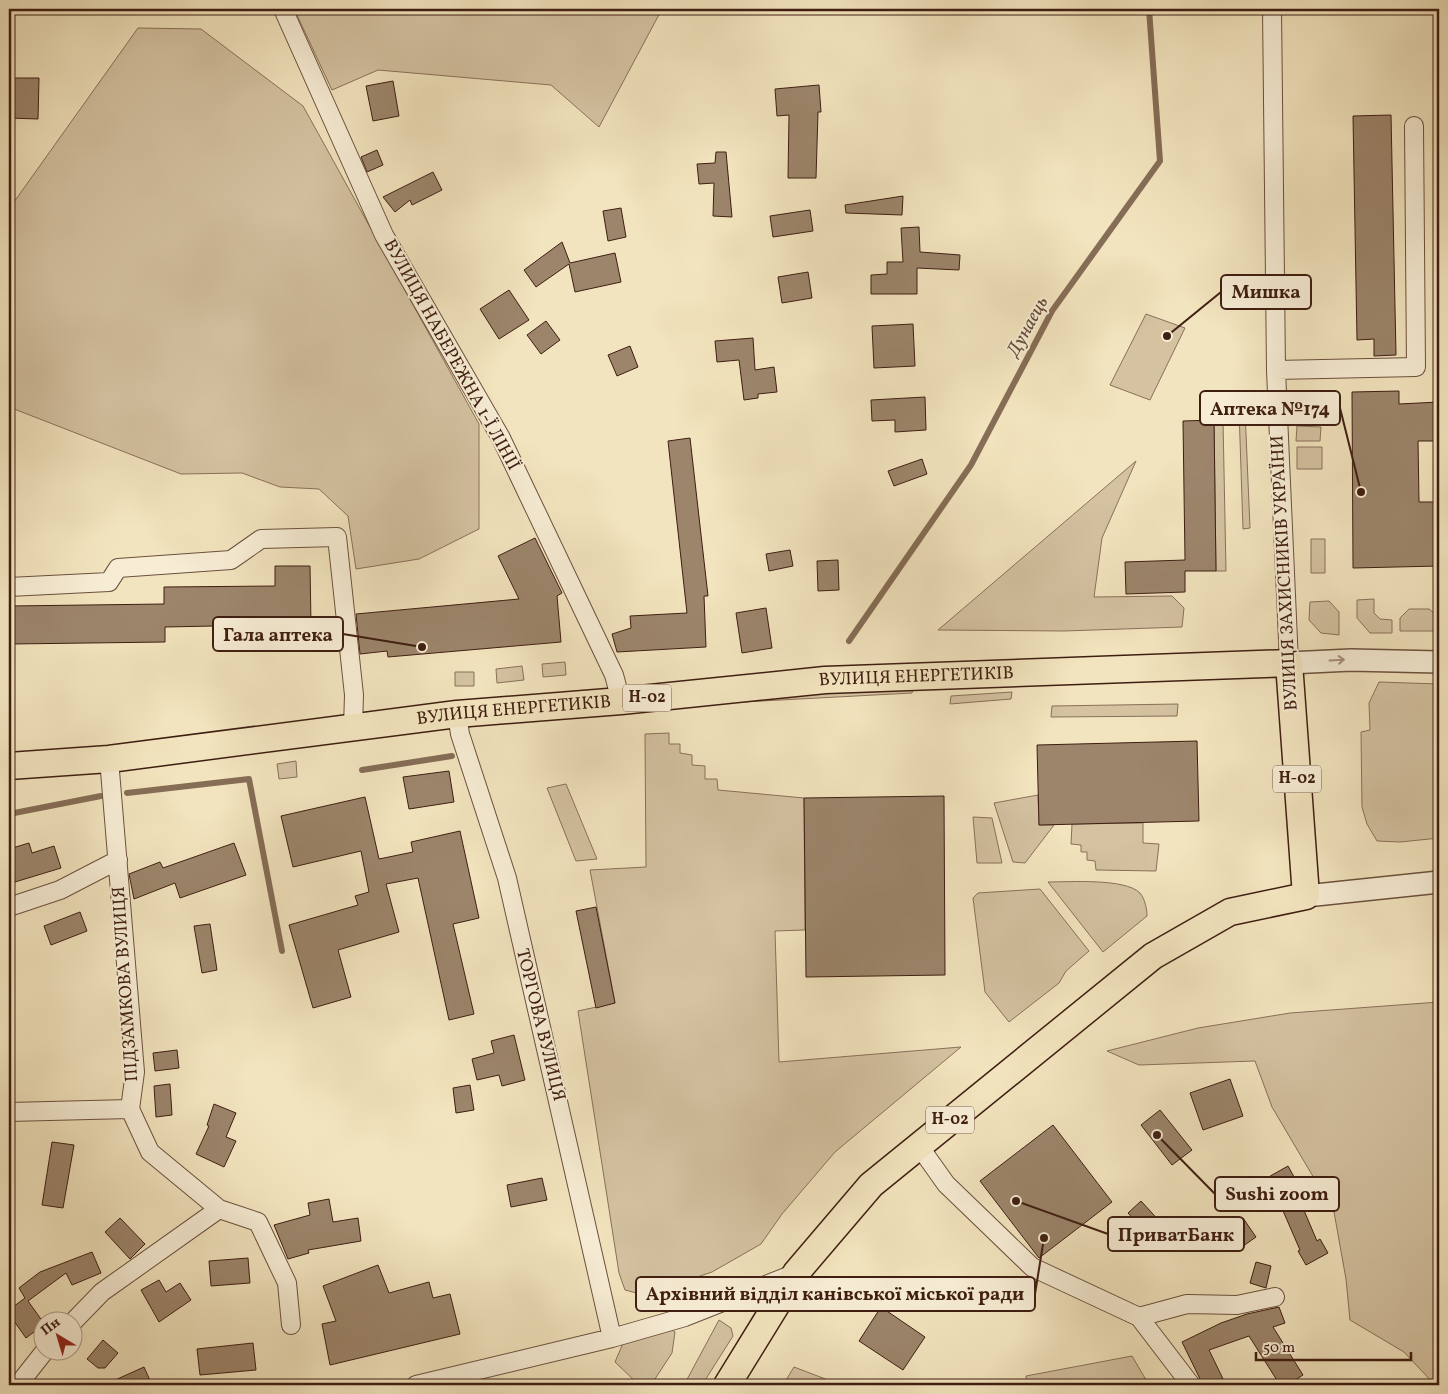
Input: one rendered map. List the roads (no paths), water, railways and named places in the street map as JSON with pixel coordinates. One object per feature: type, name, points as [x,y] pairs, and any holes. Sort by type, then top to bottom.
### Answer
[{"type":"main road","name":"ВУЛИЦЯ ЕНЕРГЕТИКІВ","points":[[9,766],[108,759],[457,714],[621,701],[825,680],[1289,663]]},
{"type":"main road","name":"ВУЛИЦЯ ЗАХИСНИКІВ УКРАЇНИ","points":[[1289,663],[1306,896]]},
{"type":"main road","name":"Н-02","points":[[727,1385],[796,1273],[871,1185],[1153,956],[1230,912],[1306,896]]},
{"type":"street","name":"ВУЛИЦЯ НАБЕРЕЖНА 1-Ї ЛІНІЇ","points":[[283,9],[384,235],[501,438],[614,676],[621,701]]},
{"type":"street","name":"ВУЛИЦЯ ЗАХИСНИКІВ УКРАЇНИ","points":[[1272,9],[1276,370],[1289,663]]},
{"type":"street","points":[[1276,370],[1416,367],[1414,126]]},
{"type":"street","points":[[9,587],[109,582],[118,568],[231,560],[261,540],[337,537],[354,695],[353,727]]},
{"type":"street","points":[[1289,663],[1351,660],[1439,662]]},
{"type":"street","name":"ТОРГОВА ВУЛИЦЯ","points":[[457,714],[460,734],[507,878],[612,1338]]},
{"type":"street","name":"ПІДЗАМКОВА ВУЛИЦЯ","points":[[108,759],[135,1072],[130,1109]]},
{"type":"street","name":"ПІДЗАМКОВА ВУЛИЦЯ","points":[[9,907],[60,890],[118,860]]},
{"type":"street","points":[[1306,896],[1439,882]]},
{"type":"street","points":[[9,1112],[130,1109],[150,1152],[219,1209],[258,1222],[287,1283],[291,1325]]},
{"type":"street","points":[[918,1146],[946,1184],[1032,1267],[1139,1317],[1191,1385]]},
{"type":"street","points":[[82,1313],[102,1292],[219,1209]]},
{"type":"street","points":[[416,1385],[612,1338],[685,1317],[796,1273]]},
{"type":"street","points":[[1139,1317],[1187,1304],[1237,1305],[1275,1297]]},
{"type":"street","points":[[18,1385],[36,1362]]},
{"type":"waterway","name":"Дунаець","points":[[849,641],[971,465],[1052,311],[1160,161],[1149,9]]},
{"type":"waterway","points":[[362,770],[452,756]]},
{"type":"waterway","points":[[127,793],[249,779],[282,951]]},
{"type":"waterway","points":[[9,814],[101,796]]},
{"type":"place","name":"Мишка","points":[[1167,336]]},
{"type":"place","name":"Аптека №174","points":[[1361,492]]},
{"type":"place","name":"Гала аптека","points":[[422,647]]},
{"type":"place","name":"Sushi zoom","points":[[1157,1135]]},
{"type":"place","name":"ПриватБанк","points":[[1016,1201]]},
{"type":"place","name":"Архівний відділ канівської міської ради","points":[[1044,1238]]}]
